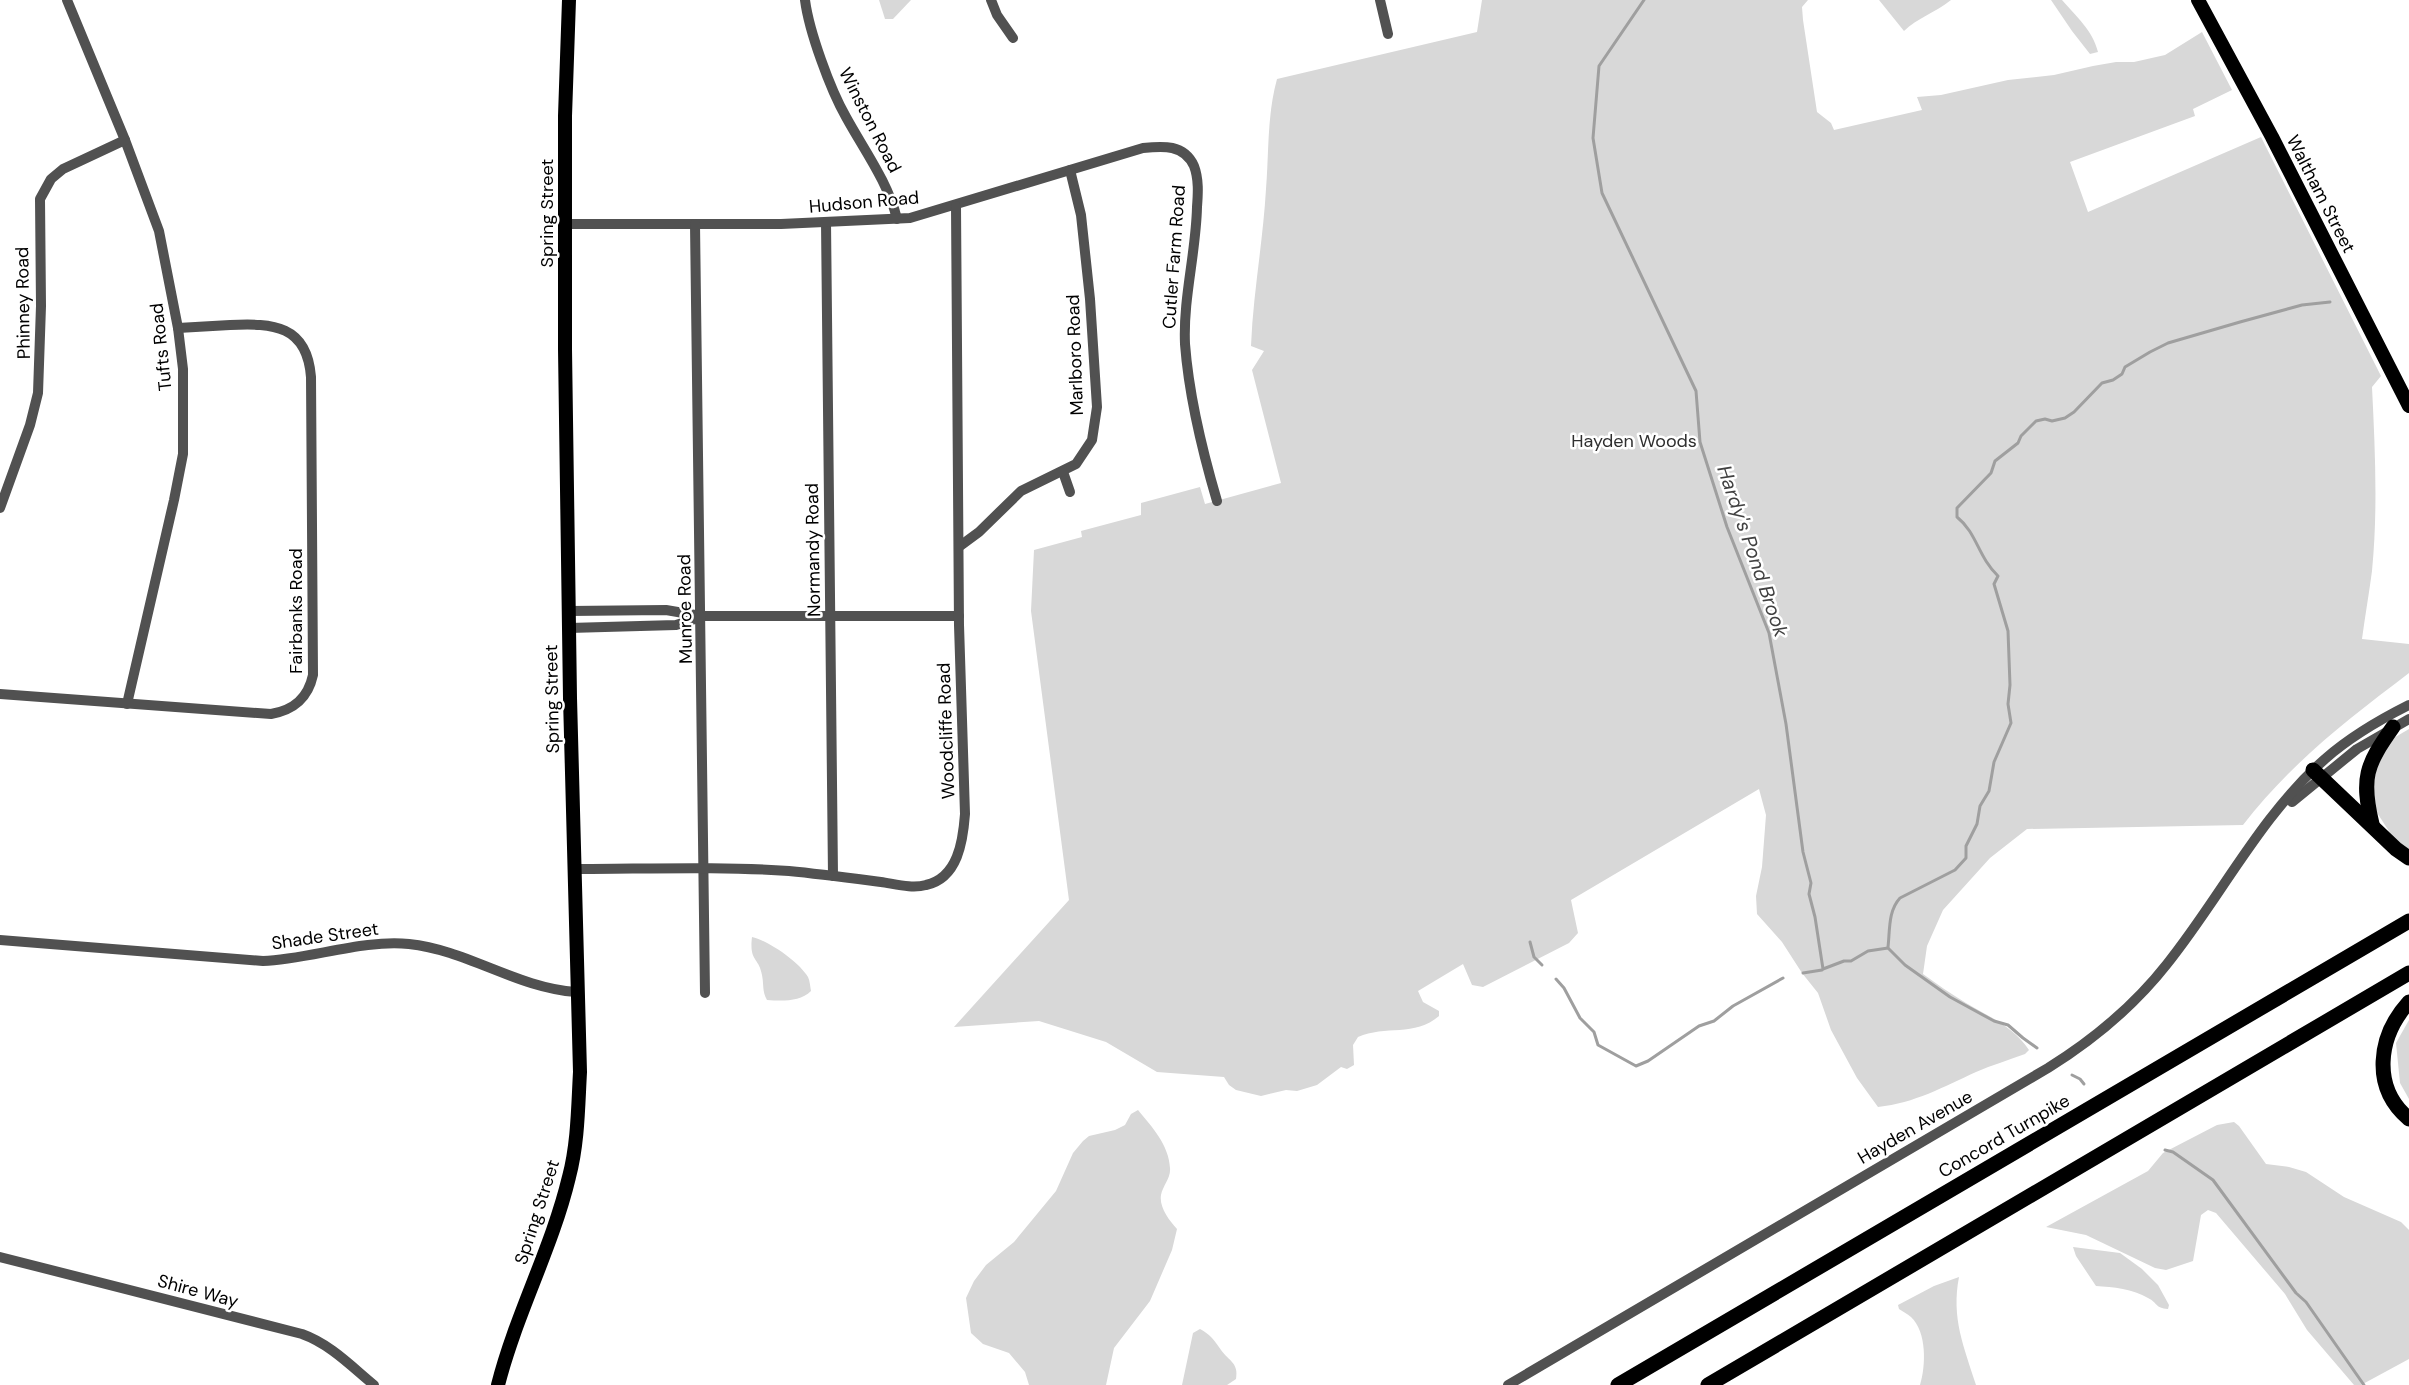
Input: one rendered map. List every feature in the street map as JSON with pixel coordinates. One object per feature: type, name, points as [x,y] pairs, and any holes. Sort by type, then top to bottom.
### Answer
[{"type":"highway","points":[[2372,824],[2366,797],[2367,775],[2375,753],[2393,727]]},
{"type":"highway","points":[[2317,774],[2396,849],[2409,858]]},
{"type":"highway","name":"Concord Turnpike","points":[[1618,1385],[2409,921]]},
{"type":"highway","points":[[1708,1385],[2409,973]]},
{"type":"highway","points":[[2409,1002],[2397,1017],[2386,1038],[2382,1065],[2391,1096],[2409,1119]]},
{"type":"main road","name":"Spring Street","points":[[498,1385],[561,1207],[573,1159],[580,1072],[576,992],[569,628],[564,224],[569,0]]},
{"type":"main road","name":"Waltham Street","points":[[2198,0],[2272,137],[2409,406]]},
{"type":"street","name":"Tufts Road","points":[[67,0],[125,140],[159,231],[178,328],[183,369],[183,454],[127,704]]},
{"type":"street","name":"Winston Road","points":[[805,0],[827,75],[844,114],[892,198],[897,219]]},
{"type":"street","points":[[991,0],[997,15],[1013,38]]},
{"type":"street","points":[[1380,0],[1388,34]]},
{"type":"street","name":"Phinney Road","points":[[0,508],[30,426],[39,393],[40,199],[51,178],[63,169],[125,140]]},
{"type":"street","name":"Cutler Farm Road","points":[[1157,147],[1164,146],[1182,151],[1193,166],[1198,189],[1197,224],[1186,304],[1185,343],[1203,453],[1217,501]]},
{"type":"street","name":"Hudson Road","points":[[564,224],[825,222],[910,218],[1143,148],[1157,147]]},
{"type":"street","name":"Marlboro Road","points":[[960,546],[979,532],[1021,490],[1063,472],[1082,458],[1092,440],[1097,407],[1090,298],[1081,215],[1070,170]]},
{"type":"street","name":"Woodcliffe Road","points":[[574,869],[704,867],[833,876],[909,886],[927,885],[942,878],[953,866],[963,842],[965,814],[959,616],[956,206]]},
{"type":"street","name":"Normandy Road","points":[[825,222],[833,876]]},
{"type":"street","name":"Munroe Road","points":[[695,224],[705,993]]},
{"type":"street","name":"Fairbanks Road","points":[[0,694],[271,714],[282,712],[298,704],[311,687],[313,675],[311,377],[307,352],[292,334],[269,325],[178,328]]},
{"type":"street","points":[[1063,472],[1070,492]]},
{"type":"street","points":[[569,611],[666,610],[701,616],[959,616]]},
{"type":"street","points":[[569,628],[676,625],[701,616]]},
{"type":"street","name":"Hayden Avenue","points":[[1508,1385],[2048,1068],[2083,1045],[2130,1005],[2163,969],[2271,820],[2354,737],[2409,705]]},
{"type":"street","name":"Hayden Avenue","points":[[2317,774],[2409,719]]},
{"type":"street","name":"Shade Street","points":[[0,940],[263,961],[375,944],[408,944],[450,953],[533,985],[558,991],[576,992]]},
{"type":"street","name":"Shire Way","points":[[0,1257],[302,1334],[313,1338],[334,1352],[374,1385]]},
{"type":"green space","points":[[879,0],[911,0],[893,19],[885,19]]},
{"type":"green space","name":"Hayden Woods","points":[[1482,0],[1808,0],[1802,7],[1803,20],[1817,112],[1831,123],[1834,130],[1922,110],[1917,97],[1941,95],[2008,80],[2054,75],[2093,66],[2134,62],[2165,55],[2202,32],[2232,90],[2193,109],[2195,116],[2070,162],[2088,212],[2261,137],[2381,376],[2372,387],[2375,525],[2372,571],[2362,639],[2409,644],[2409,673],[2300,762],[2243,825],[2027,829],[1990,858],[1943,910],[1927,946],[1923,974],[2008,1028],[2029,1050],[2025,1054],[1982,1069],[1917,1098],[1878,1107],[1857,1078],[1831,1030],[1818,993],[1782,942],[1757,914],[1756,896],[1762,867],[1766,815],[1759,789],[1571,900],[1578,933],[1569,943],[1483,987],[1472,985],[1463,964],[1418,991],[1423,1002],[1439,1011],[1439,1016],[1410,1029],[1358,1037],[1353,1045],[1354,1065],[1347,1069],[1341,1067],[1317,1085],[1297,1091],[1286,1090],[1261,1096],[1236,1090],[1224,1077],[1157,1072],[1106,1042],[1039,1021],[954,1027],[1069,900],[1031,611],[1034,550],[1082,537],[1081,531],[1141,515],[1141,503],[1200,487],[1205,504],[1281,483],[1252,370],[1264,351],[1251,346],[1265,209],[1270,120],[1277,79],[1477,32]]},
{"type":"green space","points":[[1879,0],[1951,0],[1904,31]]},
{"type":"green space","points":[[2051,0],[2062,0],[2073,12],[2088,31],[2098,52],[2090,54]]},
{"type":"green space","points":[[2409,729],[2409,849],[2394,839],[2374,808],[2372,773],[2392,739]]},
{"type":"green space","points":[[752,937],[775,947],[798,965],[808,977],[811,991],[796,999],[767,1000],[761,969],[752,951]]},
{"type":"green space","points":[[2409,1020],[2409,1099],[2400,1083],[2396,1043]]},
{"type":"green space","points":[[1138,1110],[1159,1137],[1169,1160],[1169,1175],[1161,1200],[1165,1213],[1177,1229],[1172,1250],[1150,1301],[1114,1348],[1106,1385],[1029,1385],[1025,1372],[1009,1353],[983,1344],[971,1333],[966,1298],[974,1281],[986,1265],[1014,1242],[1056,1191],[1073,1153],[1083,1141],[1089,1136],[1115,1130],[1125,1125],[1131,1114]]},
{"type":"green space","points":[[2234,1122],[2266,1164],[2306,1172],[2344,1197],[2401,1222],[2409,1230],[2409,1359],[2361,1385],[2354,1385],[2307,1330],[2285,1294],[2216,1213],[2208,1210],[2201,1215],[2193,1261],[2166,1270],[2155,1268],[2086,1235],[2046,1227],[2148,1171],[2163,1153],[2217,1125]]},
{"type":"green space","points":[[2073,1247],[2120,1253],[2142,1269],[2158,1285],[2169,1305],[2168,1309],[2161,1308],[2136,1292],[2096,1286],[2076,1256]]},
{"type":"green space","points":[[1959,1277],[1957,1306],[1960,1332],[1976,1385],[1920,1385],[1924,1350],[1920,1331],[1916,1323],[1899,1309],[1898,1305],[1934,1286]]},
{"type":"green space","points":[[1200,1329],[1212,1338],[1235,1366],[1236,1379],[1227,1385],[1182,1385],[1193,1333]]},
{"type":"waterway","name":"Hardy's Pond Brook","points":[[1644,0],[1599,66],[1593,138],[1602,193],[1696,391],[1700,442],[1727,527],[1769,633],[1786,724],[1803,852],[1811,883],[1809,894],[1823,969],[1844,961],[1851,961],[1868,951],[1888,948],[1905,965],[1950,997],[1994,1021],[2008,1025],[2037,1048]]},
{"type":"waterway","points":[[1888,947],[1891,915],[1900,898],[1955,870],[1966,858],[1966,846],[1977,824],[1980,806],[1989,791],[1994,762],[2011,723],[2008,704],[2010,685],[2008,631],[1994,584],[1998,576],[1991,569],[1969,530],[1957,517],[1957,508],[1991,473],[1995,461],[2018,443],[2021,436],[2036,421],[2065,418],[2074,412],[2102,383],[2113,380],[2122,374],[2125,367],[2150,352],[2168,343],[2240,322],[2302,305],[2330,302]]},
{"type":"waterway","points":[[1530,942],[1534,957],[1542,965]]},
{"type":"waterway","points":[[1803,973],[1822,970]]},
{"type":"waterway","points":[[1556,979],[1564,988],[1580,1018],[1594,1032],[1598,1045],[1636,1066],[1648,1061],[1699,1026],[1714,1021],[1733,1006],[1783,978]]},
{"type":"waterway","points":[[2072,1075],[2084,1084]]},
{"type":"waterway","points":[[2165,1150],[2173,1152],[2213,1180],[2296,1293],[2306,1302],[2364,1385]]}]
